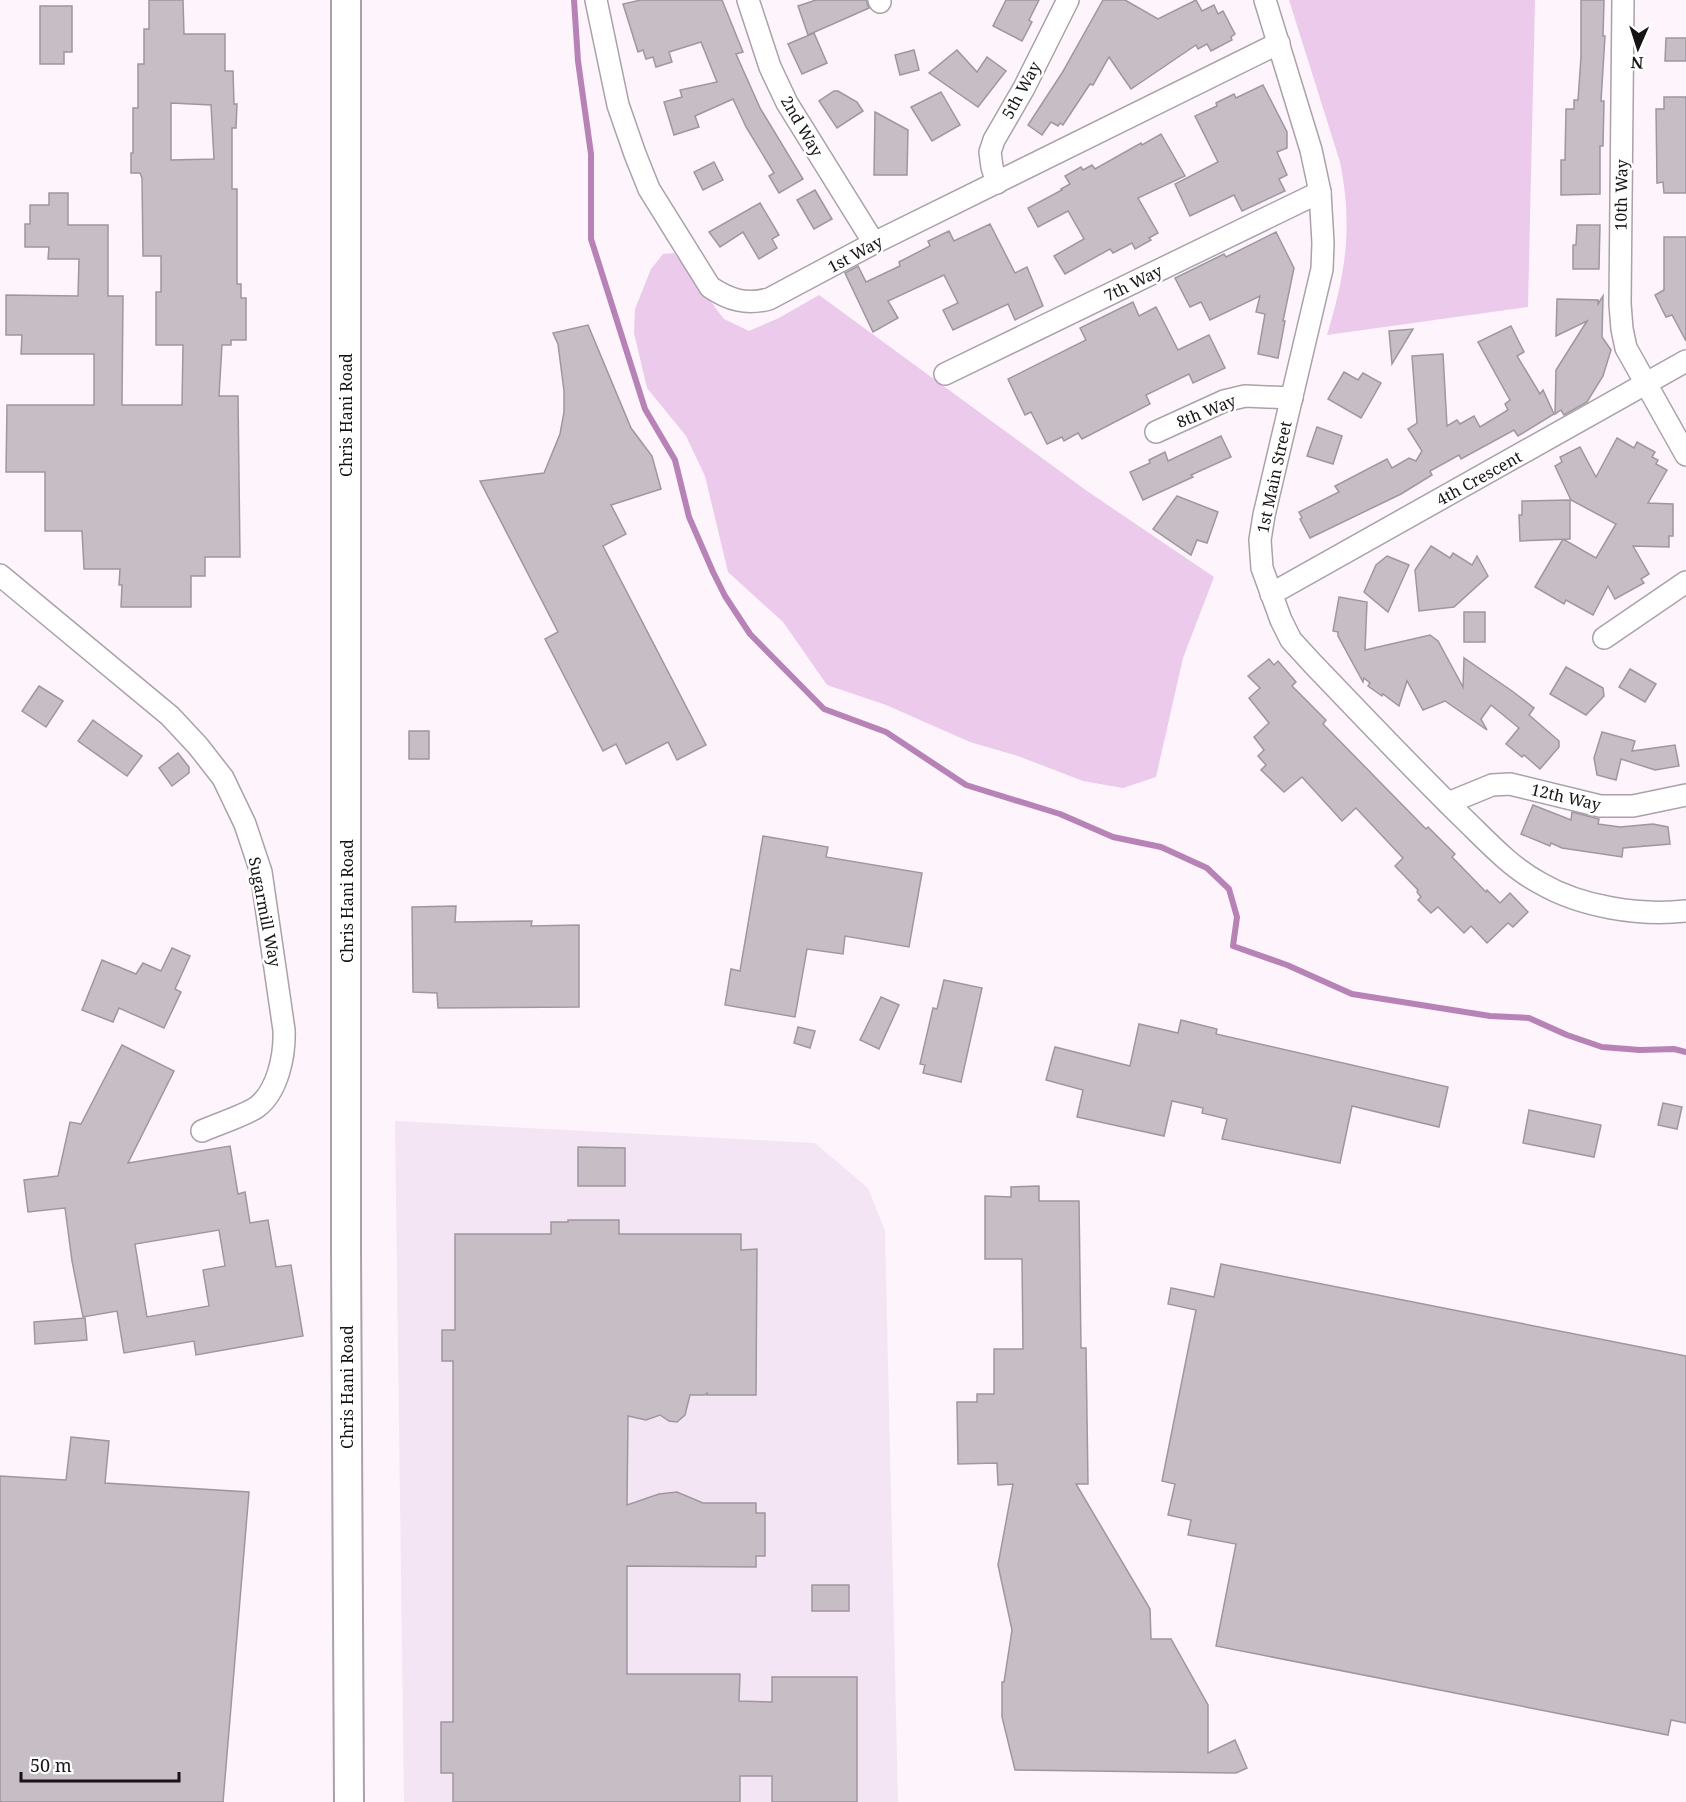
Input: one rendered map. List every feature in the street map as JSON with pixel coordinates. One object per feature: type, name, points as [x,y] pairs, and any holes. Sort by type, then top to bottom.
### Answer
[{"type":"main road","name":"Chris Hani Road","points":[[346,0],[346,1263],[349,1802]]},
{"type":"street","name":"1st Way","points":[[596,0],[618,105],[650,189],[710,287],[721,295],[737,301],[754,303],[769,299],[874,243],[1279,43]]},
{"type":"street","name":"2nd Way","points":[[748,0],[770,67],[787,103],[874,243]]},
{"type":"street","name":"5th Way","points":[[997,183],[990,152],[994,140],[1024,88],[1068,0]]},
{"type":"street","name":"1st Main Street","points":[[1265,0],[1311,150],[1320,192],[1323,221],[1322,268],[1260,540],[1262,568],[1291,640],[1448,803],[1510,863],[1540,884],[1583,901],[1631,911],[1686,911]]},
{"type":"street","name":"10th Way","points":[[1623,0],[1620,313],[1626,348],[1686,455]]},
{"type":"street","name":"7th Way","points":[[945,374],[1320,192]]},
{"type":"street","name":"4th Crescent","points":[[1271,594],[1686,361]]},
{"type":"street","name":"8th Way","points":[[1156,432],[1224,401],[1245,396],[1292,398]]},
{"type":"street","name":"Sugarmill Way","points":[[0,575],[170,716],[223,778],[245,824],[261,872],[285,1049],[277,1078],[257,1107],[202,1131]]},
{"type":"street","points":[[1604,638],[1686,582]]},
{"type":"street","name":"12th Way","points":[[1448,803],[1492,785],[1509,784],[1600,806],[1633,806],[1686,795]]},
{"type":"shaded area","points":[[1289,0],[1535,0],[1528,307],[1327,335],[1343,270],[1347,229],[1344,186],[1340,162]]},
{"type":"shaded area","points":[[674,253],[724,319],[749,331],[779,318],[819,295],[1087,491],[1214,577],[1183,658],[1156,777],[1123,788],[1083,781],[1018,756],[970,742],[886,705],[827,685],[783,622],[728,572],[705,476],[686,436],[647,388],[634,333],[635,309],[651,269],[663,254]]},
{"type":"shaded area","points":[[395,1121],[815,1143],[868,1188],[885,1231],[898,1802],[404,1802]]},
{"type":"building","points":[[149,0],[183,0],[184,34],[225,34],[225,71],[233,71],[234,104],[237,104],[236,128],[232,128],[232,189],[237,189],[237,284],[241,284],[241,298],[246,298],[246,340],[231,340],[231,345],[222,345],[219,396],[238,396],[240,557],[205,557],[205,576],[191,576],[191,607],[121,607],[120,569],[84,569],[82,531],[45,531],[45,472],[6,472],[7,405],[94,405],[94,354],[21,354],[22,335],[6,335],[6,295],[78,296],[79,259],[48,259],[49,247],[25,247],[25,224],[30,224],[30,205],[49,205],[49,193],[68,193],[68,225],[108,225],[108,296],[123,296],[122,405],[182,405],[183,345],[156,345],[156,292],[161,292],[161,256],[143,256],[142,178],[140,173],[131,173],[133,108],[138,108],[138,64],[144,64],[144,29],[149,29]],"holes":[[[171,103],[211,105],[214,159],[171,160]]]},
{"type":"building","points":[[641,0],[722,0],[743,52],[736,54],[760,108],[803,179],[779,193],[769,176],[774,173],[746,127],[733,99],[695,116],[699,127],[674,135],[664,102],[682,97],[680,90],[717,82],[701,42],[669,52],[672,62],[656,67],[653,57],[646,59],[643,50],[638,52],[623,4]]},
{"type":"building","points":[[816,0],[866,0],[869,8],[808,35],[798,6]]},
{"type":"building","points":[[1006,0],[1039,0],[1029,20],[1032,22],[1022,41],[993,26]]},
{"type":"building","points":[[1103,0],[1125,0],[1158,19],[1196,0],[1202,11],[1214,5],[1218,14],[1223,11],[1235,34],[1231,37],[1232,40],[1211,51],[1207,44],[1198,49],[1196,45],[1131,89],[1109,57],[1093,85],[1090,84],[1063,125],[1060,123],[1058,126],[1051,122],[1042,135],[1028,125],[1062,73]]},
{"type":"building","points":[[1581,0],[1604,0],[1603,36],[1605,36],[1601,101],[1604,101],[1603,146],[1600,146],[1600,194],[1561,195],[1561,160],[1565,160],[1566,109],[1574,109],[1574,100],[1578,100]]},
{"type":"building","points":[[40,6],[72,6],[72,52],[64,52],[64,64],[40,64]]},
{"type":"building","points":[[814,33],[827,63],[802,74],[788,44]]},
{"type":"building","points":[[1666,38],[1686,38],[1686,61],[1665,61]]},
{"type":"building","points":[[914,50],[919,70],[900,75],[895,55]]},
{"type":"building","points":[[957,50],[977,72],[987,57],[1006,71],[978,107],[929,73]]},
{"type":"building","points":[[1263,85],[1287,132],[1287,148],[1277,152],[1287,175],[1279,179],[1285,191],[1242,211],[1234,195],[1190,216],[1175,184],[1218,162],[1195,116],[1217,106],[1216,103],[1234,94],[1236,98]]},
{"type":"building","points":[[834,91],[857,102],[863,111],[837,128],[819,101]]},
{"type":"building","points":[[941,92],[960,125],[932,141],[911,107]]},
{"type":"building","points":[[1664,97],[1686,97],[1686,193],[1664,193],[1663,182],[1657,183],[1656,109],[1664,109]]},
{"type":"building","points":[[875,112],[908,130],[907,175],[874,175]]},
{"type":"building","points":[[1161,134],[1185,176],[1138,198],[1158,233],[1135,249],[1132,243],[1113,253],[1110,249],[1065,274],[1054,256],[1084,239],[1068,211],[1038,227],[1028,208],[1070,184],[1065,176],[1081,167],[1083,170],[1092,165],[1095,169]]},
{"type":"building","points":[[714,162],[723,180],[703,190],[694,172]]},
{"type":"building","points":[[815,190],[832,219],[814,229],[797,200]]},
{"type":"building","points":[[760,203],[779,235],[772,239],[777,248],[759,259],[743,232],[720,247],[709,232]]},
{"type":"building","points":[[990,224],[1015,273],[1027,267],[1043,306],[1015,320],[1008,304],[953,330],[943,310],[958,303],[944,275],[888,301],[898,318],[873,332],[845,273],[858,266],[866,282],[900,266],[899,262],[930,246],[928,241],[949,231],[954,241]]},
{"type":"building","points":[[1577,225],[1600,225],[1599,269],[1573,269],[1573,245],[1576,245]]},
{"type":"building","points":[[1276,232],[1294,268],[1278,358],[1258,354],[1265,314],[1256,312],[1260,296],[1210,320],[1201,302],[1190,307],[1175,278],[1224,254],[1226,257]]},
{"type":"building","points":[[1664,237],[1686,237],[1686,341],[1672,315],[1666,317],[1655,295],[1664,290]]},
{"type":"building","points":[[1603,296],[1602,337],[1611,350],[1603,376],[1587,402],[1564,415],[1561,410],[1555,414],[1556,370],[1587,321],[1556,336],[1557,299],[1598,300],[1598,304]]},
{"type":"building","points":[[1133,302],[1139,316],[1156,307],[1178,350],[1209,335],[1225,368],[1193,383],[1189,374],[1146,395],[1150,404],[1082,439],[1078,433],[1064,441],[1062,437],[1047,444],[1031,412],[1025,415],[1008,379],[1086,340],[1080,328]]},
{"type":"building","points":[[588,325],[631,428],[652,456],[661,489],[611,505],[626,534],[603,546],[706,745],[677,760],[668,742],[626,764],[616,744],[603,751],[545,639],[558,632],[480,481],[544,473],[560,434],[564,412],[564,391],[558,344],[553,333]]},
{"type":"building","points":[[1511,326],[1524,352],[1517,356],[1540,394],[1543,390],[1554,414],[1518,436],[1514,430],[1461,459],[1459,455],[1430,471],[1432,475],[1401,494],[1310,538],[1300,519],[1302,518],[1299,512],[1339,492],[1335,486],[1387,459],[1392,468],[1409,458],[1416,461],[1422,451],[1408,429],[1417,423],[1412,356],[1443,354],[1447,426],[1457,420],[1460,424],[1474,416],[1480,427],[1508,410],[1505,404],[1510,400],[1478,342]]},
{"type":"building","points":[[1413,329],[1392,364],[1389,331]]},
{"type":"building","points":[[1344,372],[1358,380],[1363,373],[1381,383],[1361,418],[1328,399]]},
{"type":"building","points":[[1317,427],[1342,436],[1333,464],[1307,456]]},
{"type":"building","points":[[1221,436],[1231,457],[1143,500],[1130,472],[1150,463],[1149,460],[1165,452],[1168,461]]},
{"type":"building","points":[[1617,438],[1634,448],[1637,442],[1655,452],[1652,457],[1658,460],[1656,464],[1667,470],[1648,503],[1673,504],[1673,536],[1669,536],[1669,547],[1633,546],[1649,574],[1641,579],[1644,583],[1615,599],[1608,586],[1593,615],[1566,600],[1564,604],[1535,587],[1563,539],[1596,558],[1616,524],[1571,500],[1555,466],[1562,462],[1560,457],[1580,447],[1596,477]]},
{"type":"building","points":[[1177,496],[1218,512],[1207,543],[1197,540],[1191,555],[1153,529]]},
{"type":"building","points":[[1570,500],[1570,539],[1520,541],[1519,515],[1522,515],[1522,501]]},
{"type":"building","points":[[1431,546],[1450,558],[1453,553],[1472,565],[1477,556],[1488,576],[1454,607],[1419,611],[1415,570]]},
{"type":"building","points":[[1387,556],[1409,565],[1388,612],[1364,592],[1376,565]]},
{"type":"building","points":[[1339,597],[1367,602],[1365,650],[1430,635],[1438,641],[1463,687],[1464,658],[1534,708],[1529,715],[1559,741],[1559,747],[1540,769],[1524,755],[1522,757],[1506,744],[1519,728],[1491,705],[1481,719],[1487,730],[1445,701],[1423,710],[1407,681],[1399,706],[1383,694],[1382,696],[1368,686],[1370,683],[1364,678],[1363,682],[1338,632],[1333,631]]},
{"type":"building","points":[[1464,612],[1485,612],[1485,642],[1464,642]]},
{"type":"building","points":[[1269,659],[1274,665],[1278,661],[1296,682],[1292,686],[1326,720],[1323,724],[1426,829],[1428,827],[1455,854],[1452,857],[1486,892],[1487,890],[1500,903],[1510,893],[1528,912],[1513,927],[1508,923],[1487,943],[1471,926],[1464,933],[1438,907],[1431,913],[1418,900],[1421,897],[1418,890],[1395,866],[1403,858],[1356,808],[1342,821],[1302,777],[1284,792],[1261,770],[1266,765],[1258,756],[1264,750],[1254,737],[1269,723],[1249,698],[1260,688],[1248,676]]},
{"type":"building","points":[[1566,667],[1603,688],[1604,696],[1586,715],[1550,694]]},
{"type":"building","points":[[1630,669],[1656,684],[1645,702],[1619,687]]},
{"type":"building","points":[[39,686],[63,701],[46,727],[22,711]]},
{"type":"building","points":[[93,720],[142,756],[127,776],[78,741]]},
{"type":"building","points":[[409,731],[429,731],[429,759],[409,759]]},
{"type":"building","points":[[1602,732],[1635,741],[1632,751],[1675,745],[1679,766],[1655,770],[1621,759],[1616,780],[1597,775],[1594,758]]},
{"type":"building","points":[[178,753],[189,767],[189,773],[172,786],[159,768]]},
{"type":"building","points":[[1533,805],[1571,820],[1572,812],[1599,819],[1598,824],[1620,827],[1653,824],[1668,827],[1670,844],[1623,848],[1622,857],[1562,848],[1551,843],[1550,846],[1521,834]]},
{"type":"building","points":[[763,836],[828,847],[826,857],[922,873],[909,947],[845,936],[843,954],[807,949],[795,1017],[725,1005],[731,969],[740,971]]},
{"type":"building","points":[[456,906],[455,922],[532,921],[531,926],[579,925],[579,1007],[438,1008],[437,993],[413,992],[412,907]]},
{"type":"building","points":[[172,948],[190,956],[175,989],[181,992],[164,1028],[119,1008],[113,1022],[82,1010],[102,960],[136,974],[143,963],[161,971]]},
{"type":"building","points":[[944,980],[982,988],[961,1082],[923,1073],[925,1065],[920,1064],[933,1008],[937,1009]]},
{"type":"building","points":[[881,997],[899,1005],[879,1049],[860,1040]]},
{"type":"building","points":[[1181,1020],[1217,1029],[1216,1034],[1448,1087],[1439,1127],[1352,1106],[1340,1163],[1222,1139],[1227,1119],[1202,1113],[1203,1108],[1172,1101],[1164,1136],[1077,1117],[1083,1090],[1046,1080],[1055,1047],[1130,1066],[1139,1024],[1178,1033]]},
{"type":"building","points":[[798,1027],[815,1031],[810,1048],[794,1043]]},
{"type":"building","points":[[122,1045],[174,1071],[128,1163],[230,1146],[238,1194],[245,1192],[250,1223],[268,1220],[276,1267],[291,1265],[303,1336],[196,1355],[194,1341],[124,1353],[117,1311],[83,1317],[65,1208],[28,1212],[24,1180],[58,1176],[70,1122],[81,1124]],"holes":[[[219,1230],[225,1266],[203,1270],[209,1306],[147,1317],[135,1244]]]},
{"type":"building","points":[[1663,1103],[1682,1107],[1677,1129],[1658,1125]]},
{"type":"building","points":[[1529,1110],[1601,1125],[1594,1157],[1523,1143]]},
{"type":"building","points":[[578,1147],[625,1148],[625,1186],[578,1186]]},
{"type":"building","points":[[1039,1186],[1039,1201],[1079,1201],[1081,1348],[1086,1348],[1088,1484],[1076,1484],[1150,1609],[1151,1639],[1171,1639],[1208,1705],[1208,1753],[1235,1740],[1247,1768],[1236,1773],[1015,1770],[1002,1717],[1002,1682],[1004,1682],[1012,1630],[998,1565],[1013,1484],[998,1485],[997,1463],[958,1464],[957,1402],[977,1402],[977,1394],[994,1394],[994,1349],[1023,1349],[1022,1259],[985,1259],[985,1196],[1011,1197],[1011,1187]]},
{"type":"building","points":[[568,1220],[619,1220],[619,1234],[741,1234],[741,1250],[757,1249],[756,1395],[707,1395],[707,1393],[690,1395],[685,1415],[677,1422],[669,1421],[660,1415],[646,1420],[628,1416],[627,1505],[659,1494],[677,1492],[703,1503],[756,1503],[756,1513],[765,1513],[765,1556],[756,1556],[756,1567],[627,1566],[627,1674],[740,1674],[739,1701],[772,1702],[772,1677],[857,1677],[857,1802],[772,1802],[772,1776],[740,1776],[740,1802],[453,1802],[453,1773],[441,1773],[441,1722],[453,1722],[453,1361],[442,1361],[442,1330],[455,1330],[455,1234],[551,1234],[551,1222],[568,1222]]},
{"type":"building","points":[[1221,1264],[1686,1356],[1686,1723],[1671,1720],[1668,1735],[1216,1646],[1236,1544],[1188,1535],[1191,1520],[1168,1515],[1175,1484],[1162,1481],[1196,1310],[1168,1304],[1171,1288],[1214,1297]]},
{"type":"building","points":[[85,1318],[87,1340],[35,1344],[34,1322]]},
{"type":"building","points":[[71,1437],[109,1441],[105,1483],[249,1492],[223,1802],[0,1802],[0,1476],[66,1480]]},
{"type":"building","points":[[812,1585],[849,1585],[849,1611],[812,1611]]},
{"type":"waterway","points":[[574,0],[578,61],[591,154],[591,239],[645,409],[675,460],[689,517],[725,596],[750,634],[824,709],[886,732],[966,785],[1060,814],[1113,837],[1161,847],[1207,868],[1229,889],[1237,917],[1233,946],[1287,965],[1352,994],[1490,1016],[1529,1018],[1602,1047],[1640,1050],[1674,1049],[1686,1052]]}]
